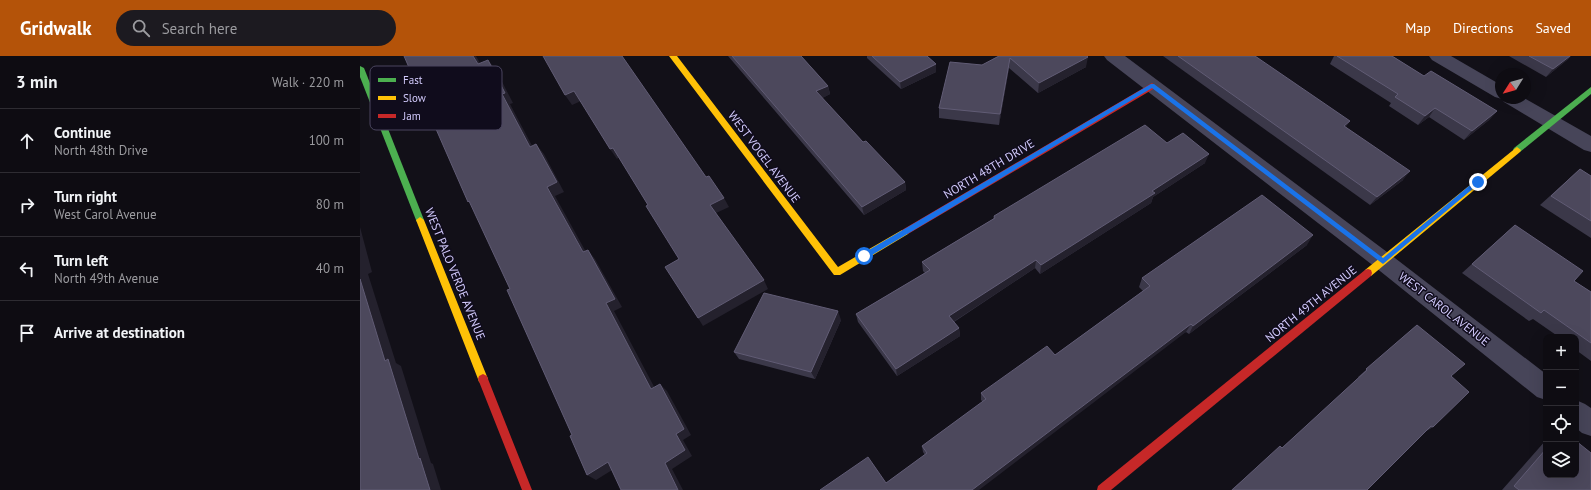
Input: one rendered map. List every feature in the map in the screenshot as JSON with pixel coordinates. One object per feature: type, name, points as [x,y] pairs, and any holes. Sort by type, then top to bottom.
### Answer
[{"type":"street","name":"WEST VOGEL AVENUE","points":[[673,56],[837,272]]},
{"type":"street","name":"WEST CAROL AVENUE","points":[[1113,56],[1383,261],[1543,387]]},
{"type":"street","points":[[1438,56],[1495,89]]},
{"type":"street","name":"WEST PALO VERDE AVENUE","points":[[360,68],[370,93]]},
{"type":"street","name":"NORTH 48TH DRIVE","points":[[837,272],[1152,86]]},
{"type":"street","name":"NORTH 49TH AVENUE","points":[[1102,490],[1591,90]]},
{"type":"street","points":[[1520,104],[1591,145]]},
{"type":"street","name":"WEST PALO VERDE AVENUE","points":[[385,130],[527,490]]},
{"type":"street","points":[[1579,414],[1591,424]]},
{"type":"building","points":[[404,56],[473,56],[478,64],[488,60],[491,66],[408,66]]},
{"type":"building","points":[[543,56],[622,56],[706,177],[709,176],[724,198],[710,205],[764,280],[698,318],[665,267],[679,259],[646,206],[648,205],[613,148],[610,149],[574,91],[565,95]]},
{"type":"building","points":[[732,56],[801,56],[828,86],[816,91],[863,142],[866,141],[905,182],[862,207]]},
{"type":"building","points":[[872,56],[927,56],[936,64],[900,82]]},
{"type":"building","points":[[999,56],[1088,57],[1039,83],[1010,58],[1000,114],[939,108],[950,62],[982,65]]},
{"type":"building","points":[[1178,56],[1255,56],[1350,121],[1344,126],[1410,171],[1377,197]]},
{"type":"building","points":[[1337,56],[1392,56],[1424,76],[1431,71],[1497,111],[1472,131],[1435,108],[1425,116],[1395,97],[1398,94]]},
{"type":"building","points":[[1529,56],[1570,56],[1553,69]]},
{"type":"building","points":[[502,87],[505,93],[502,94]]},
{"type":"building","points":[[502,94],[530,147],[536,144],[557,182],[547,187],[583,252],[588,250],[615,299],[606,303],[651,389],[660,384],[684,429],[676,434],[685,450],[665,463],[678,490],[621,490],[608,462],[587,475],[570,436],[572,435],[507,290],[510,289],[469,201],[468,202],[436,130],[502,130]]},
{"type":"building","points":[[1145,125],[1167,143],[1183,133],[1209,154],[1152,191],[1155,193],[1041,265],[1036,260],[949,316],[959,328],[896,369],[856,314],[930,270],[922,262],[995,218],[994,216]]},
{"type":"building","points":[[1580,169],[1591,176],[1591,221],[1551,196]]},
{"type":"building","points":[[1262,195],[1313,235],[1193,326],[1191,324],[972,490],[820,490],[868,457],[886,483],[927,453],[922,446],[986,399],[981,393],[1047,346],[1055,355],[1150,286],[1142,278]]},
{"type":"building","points":[[1515,225],[1583,271],[1574,281],[1591,292],[1591,343],[1544,310],[1541,313],[1472,264]]},
{"type":"building","points":[[360,279],[385,361],[388,359],[430,490],[360,490]]},
{"type":"building","points":[[764,293],[838,311],[811,372],[734,352]]},
{"type":"building","points":[[1417,325],[1465,364],[1451,376],[1469,392],[1433,427],[1431,426],[1367,490],[1232,490],[1280,446],[1282,448],[1367,370],[1366,369]]},
{"type":"building","points":[[1579,443],[1591,453],[1591,490],[1519,490],[1514,486],[1543,452],[1543,478],[1579,478]]},
{"type":"traffic: fast","points":[[360,68],[370,93]]},
{"type":"traffic: fast","points":[[1517,150],[1591,90]]},
{"type":"traffic: fast","points":[[384,130],[420,220]]},
{"type":"traffic: slow","points":[[673,56],[837,272],[905,232]]},
{"type":"traffic: slow","points":[[1368,273],[1517,150]]},
{"type":"traffic: slow","points":[[420,220],[483,379]]},
{"type":"traffic: jam","points":[[905,232],[1152,86]]},
{"type":"traffic: jam","points":[[1102,490],[1368,273]]},
{"type":"traffic: jam","points":[[483,379],[527,490]]},
{"type":"route","points":[[864,256],[1152,86],[1383,261],[1478,182]]}]
